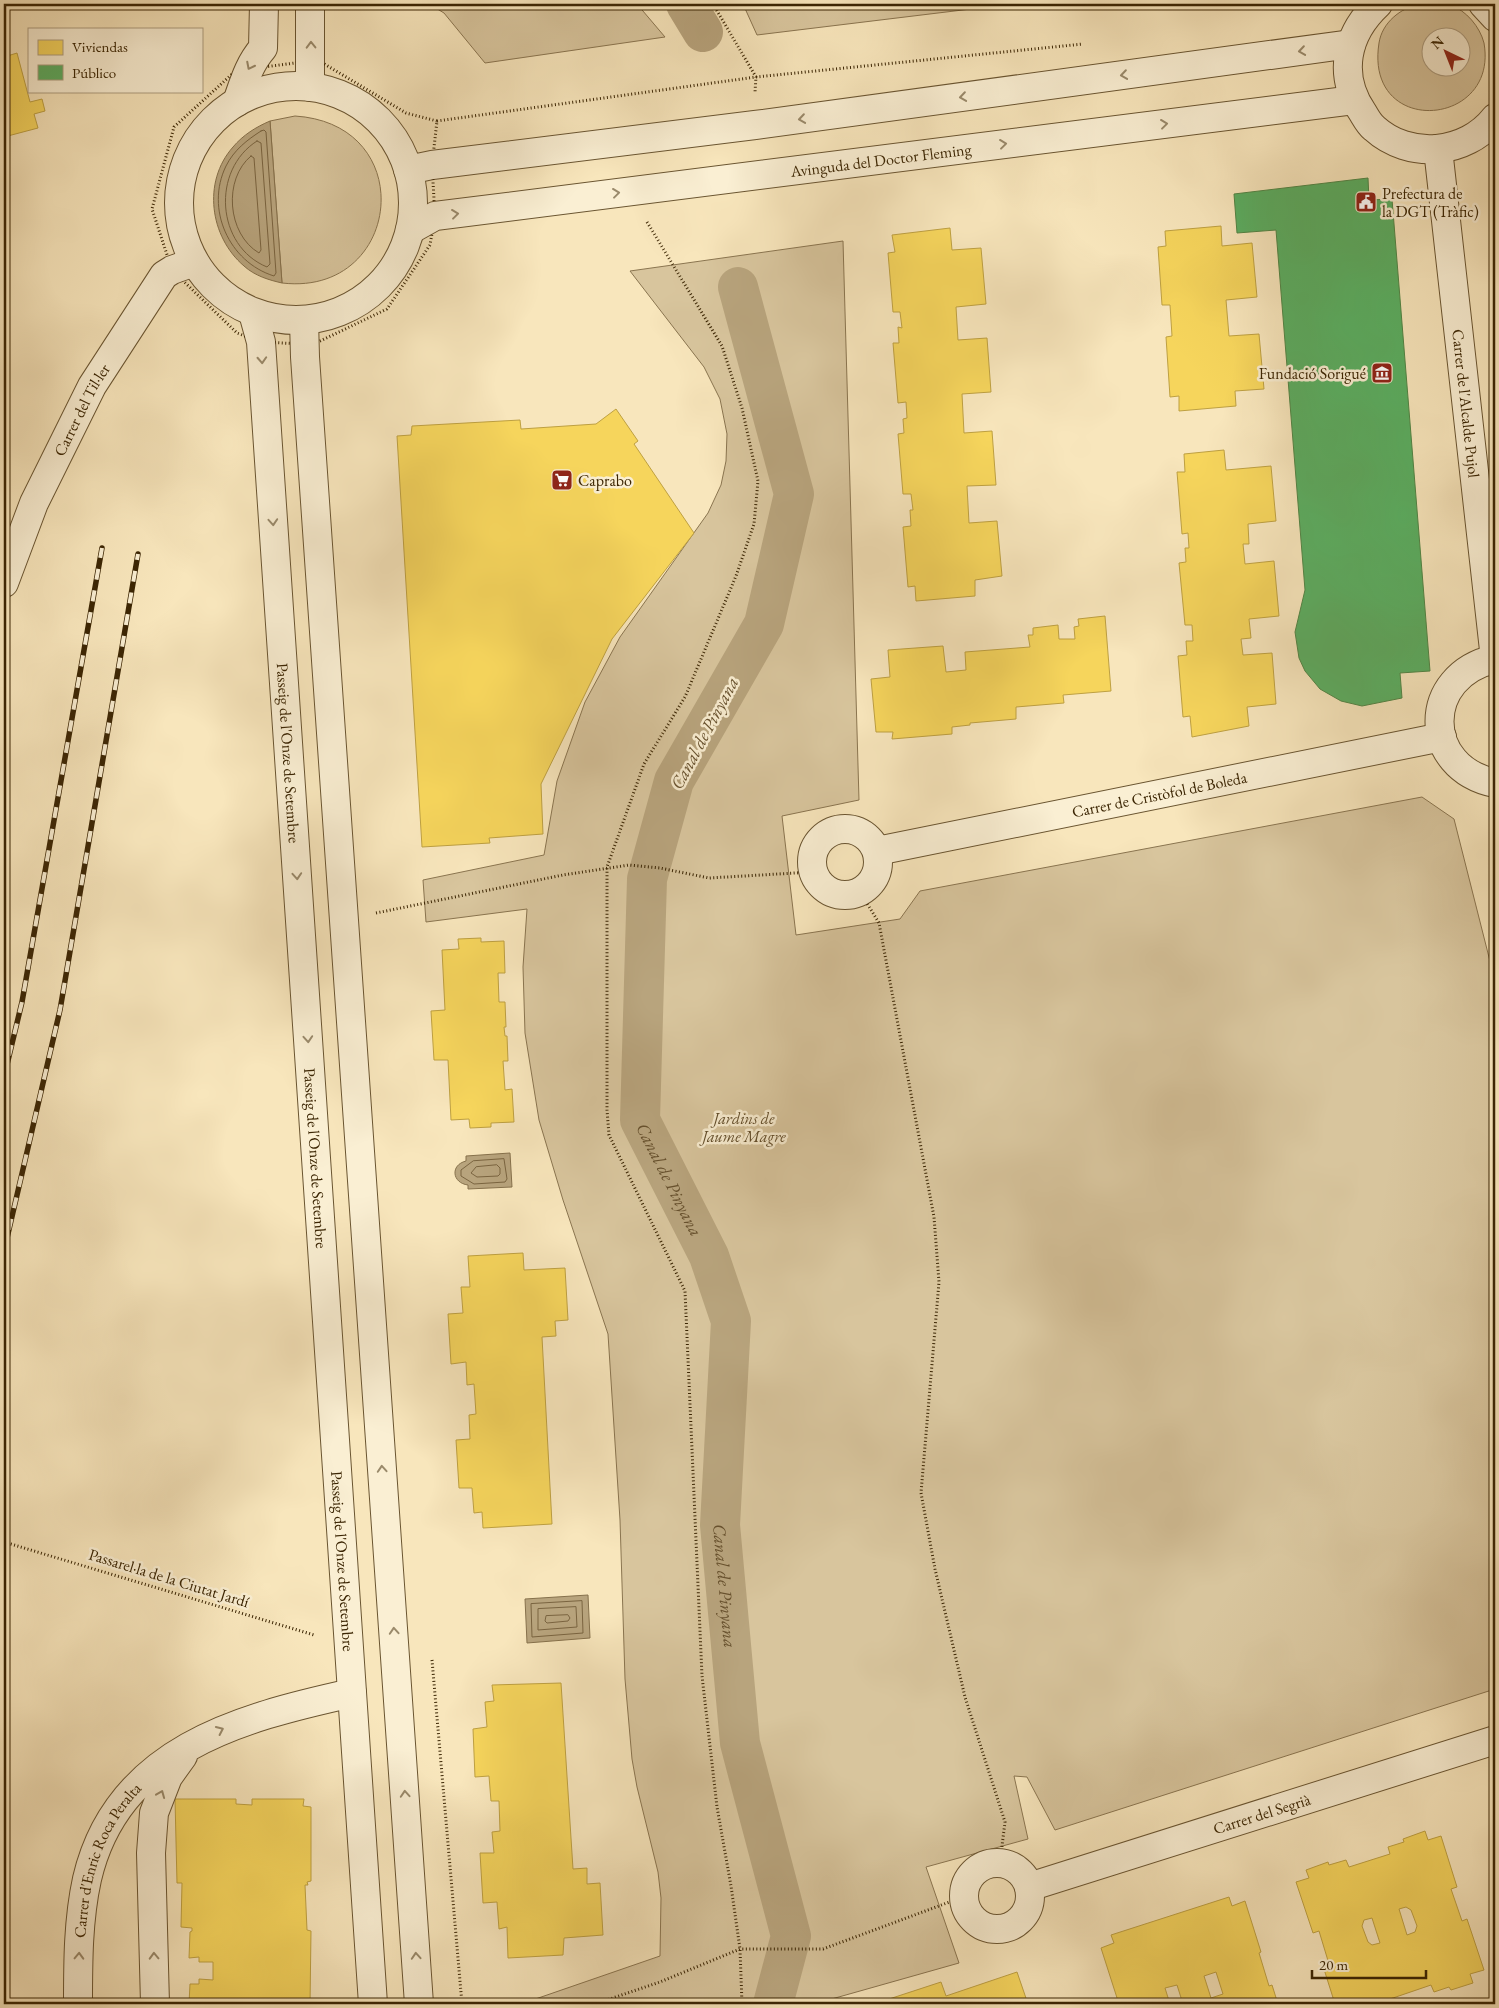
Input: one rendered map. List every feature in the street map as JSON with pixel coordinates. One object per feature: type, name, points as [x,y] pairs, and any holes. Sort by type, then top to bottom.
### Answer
[{"type":"street","points":[[237,102],[248,69],[254,58],[263,48],[264,4]]},
{"type":"street","points":[[310,4],[310,74]]},
{"type":"street","points":[[1378,4],[1367,14],[1357,28],[1350,44],[1347,72],[1354,100],[1373,127],[1392,141],[1414,148],[1438,150],[1457,146],[1475,137],[1495,118]]},
{"type":"street","points":[[1483,4],[1495,17]]},
{"type":"street","points":[[420,167],[754,125],[1350,44]]},
{"type":"street","points":[[304,332],[278,319],[253,313],[219,292],[183,266],[179,191],[188,156],[208,125],[237,102],[310,74]]},
{"type":"street","points":[[310,74],[372,113],[420,167]]},
{"type":"street","name":"Avinguda del Doctor Fleming","points":[[410,230],[435,216],[1354,100]]},
{"type":"street","name":"Carrer de l'Alcalde Pujol","points":[[1438,150],[1495,659]]},
{"type":"street","points":[[304,332],[372,292],[396,264],[410,230],[413,200],[420,167]]},
{"type":"street","name":"Carrer del Til·ler","points":[[4,583],[34,503],[92,386],[164,275],[183,266]]},
{"type":"street","name":"Passeig de l'Onze de Setembre","points":[[253,313],[261,342],[373,2004]]},
{"type":"street","points":[[304,332],[419,2004]]},
{"type":"street","points":[[1495,659],[1480,662],[1455,680],[1441,706],[1440,722],[1442,737],[1449,754],[1460,768],[1476,778],[1495,783]]},
{"type":"street","name":"Carrer de Cristòfol de Boleda","points":[[877,851],[1442,737]]},
{"type":"street","points":[[837,830],[857,830],[873,843],[877,851],[878,864],[875,875],[869,885],[860,892],[848,895],[826,890],[818,882],[813,872],[812,860],[814,849],[827,833],[837,830]]},
{"type":"street","name":"Carrer d'Enric Roca Peralta","points":[[78,2004],[81,1911],[87,1878],[106,1829],[128,1794],[160,1764],[190,1745],[227,1727],[269,1713],[352,1693]]},
{"type":"street","name":"Carrer del Segrià","points":[[1028,1887],[1495,1740]]},
{"type":"street","name":"Carrer d'Enric Roca Peralta","points":[[155,2004],[151,1853],[154,1813],[168,1777],[190,1745]]},
{"type":"street","points":[[1000,1862],[1020,1871],[1027,1880],[1030,1902],[1026,1912],[1019,1920],[1010,1926],[1000,1929],[989,1928],[979,1924],[968,1912],[963,1897],[965,1886],[970,1876],[978,1868],[988,1863],[1000,1862]]},
{"type":"path","points":[[713,4],[756,78],[754,125]]},
{"type":"path","points":[[437,121],[420,167],[435,216],[430,245],[387,310],[318,342],[304,332],[261,342],[237,332],[183,266],[152,208],[174,127],[231,75],[248,69],[310,74],[321,62],[406,113],[437,121],[756,78],[1089,43]]},
{"type":"path","points":[[640,190],[644,217],[722,346],[742,408],[758,482],[754,524],[736,576],[685,697],[644,764],[607,867],[609,1135],[685,1291],[702,1676],[717,1807],[740,1950],[742,2004]]},
{"type":"path","points":[[374,913],[607,867],[629,865],[660,868],[709,878],[813,872]]},
{"type":"path","points":[[860,892],[879,923],[934,1217],[939,1282],[921,1493],[934,1569],[965,1697],[1005,1822],[1000,1862]]},
{"type":"path","name":"Passarel·la de la Ciutat Jardí","points":[[4,1542],[313,1635],[320,1635]]},
{"type":"path","points":[[595,2004],[660,1982],[740,1950],[823,1949],[963,1897]]},
{"type":"green space","points":[[1438,3],[1456,7],[1472,20],[1482,37],[1484,43],[1483,71],[1472,92],[1453,105],[1432,110],[1410,107],[1391,95],[1380,74],[1379,43],[1381,36],[1388,23],[1406,9],[1420,4]]},
{"type":"green space","points":[[429,4],[637,4],[665,37],[485,63],[444,13]]},
{"type":"green space","points":[[743,4],[1012,4],[757,35]]},
{"type":"green space","points":[[295,116],[336,126],[363,147],[378,176],[381,208],[372,238],[352,264],[322,280],[282,283],[270,121]]},
{"type":"green space","name":"Jardins de Jaume Magre","points":[[843,241],[859,800],[782,816],[796,935],[900,919],[920,891],[1422,797],[1454,819],[1495,981],[1495,1689],[1055,1830],[1027,1777],[1014,1776],[1028,1839],[926,1867],[959,1963],[814,2004],[521,2004],[660,1956],[661,1898],[658,1872],[632,1759],[625,1679],[620,1520],[608,1334],[563,1200],[539,1120],[525,1033],[523,967],[527,909],[426,922],[423,880],[544,855],[557,781],[585,702],[620,637],[708,513],[721,485],[726,461],[727,434],[720,399],[704,367],[630,271]]},
{"type":"water","points":[[270,121],[282,283],[257,275],[232,254],[217,225],[214,209],[214,192],[217,176],[223,161],[241,139]]},
{"type":"water","points":[[510,1153],[512,1187],[468,1189],[468,1185],[463,1184],[456,1178],[455,1170],[457,1166],[466,1161],[466,1156]]},
{"type":"water","points":[[588,1595],[590,1638],[527,1643],[525,1599]]},
{"type":"building: Viviendas","points":[[17,53],[30,102],[42,99],[45,111],[34,114],[38,128],[4,137],[4,57]]},
{"type":"building: Viviendas","points":[[1221,226],[1222,246],[1252,243],[1257,297],[1226,300],[1229,336],[1259,334],[1264,389],[1235,391],[1236,406],[1179,411],[1179,396],[1170,397],[1166,337],[1172,336],[1170,305],[1162,305],[1158,247],[1166,246],[1165,231]]},
{"type":"building: Viviendas","points":[[950,228],[952,250],[981,248],[986,304],[956,307],[958,340],[987,338],[991,392],[962,394],[964,433],[992,431],[996,485],[967,486],[969,523],[997,521],[1002,576],[975,580],[975,596],[916,601],[915,586],[908,587],[903,527],[911,526],[910,510],[913,510],[911,494],[903,494],[898,434],[904,433],[903,419],[907,418],[906,402],[898,403],[893,343],[899,343],[898,327],[902,328],[900,312],[893,312],[888,253],[895,252],[892,235]]},
{"type":"building: Viviendas","points":[[616,409],[638,441],[634,444],[694,533],[612,639],[541,784],[543,834],[489,838],[490,843],[422,847],[397,436],[411,435],[412,426],[520,420],[521,429],[596,424]]},
{"type":"building: Viviendas","points":[[1224,450],[1226,470],[1271,466],[1276,521],[1248,524],[1249,544],[1243,544],[1245,564],[1274,561],[1279,616],[1249,619],[1251,638],[1241,639],[1243,655],[1272,653],[1276,704],[1247,707],[1249,726],[1192,737],[1190,716],[1183,717],[1178,656],[1187,655],[1186,641],[1193,641],[1192,625],[1185,625],[1179,563],[1186,562],[1185,548],[1189,548],[1188,533],[1182,534],[1177,472],[1185,472],[1184,454]]},
{"type":"building: Viviendas","points":[[1105,616],[1111,691],[1063,695],[1064,703],[1016,707],[1016,719],[970,723],[970,725],[952,727],[952,734],[892,739],[893,732],[876,732],[871,679],[890,677],[888,650],[943,646],[946,672],[966,670],[965,652],[1030,647],[1028,635],[1033,635],[1033,628],[1058,625],[1059,639],[1075,639],[1074,627],[1079,626],[1078,619]]},
{"type":"building: Viviendas","points":[[481,938],[481,942],[504,941],[505,973],[498,973],[499,1002],[505,1002],[506,1027],[504,1027],[505,1036],[507,1036],[508,1061],[503,1061],[505,1090],[512,1089],[514,1122],[491,1123],[491,1127],[470,1128],[469,1119],[451,1120],[448,1060],[434,1060],[431,1011],[445,1010],[442,950],[459,949],[458,939]]},
{"type":"building: Viviendas","points":[[523,1253],[524,1270],[565,1268],[568,1320],[555,1321],[556,1336],[542,1337],[552,1524],[483,1528],[482,1512],[474,1513],[472,1488],[459,1488],[456,1440],[470,1439],[469,1415],[476,1414],[474,1384],[467,1385],[466,1362],[451,1364],[448,1314],[463,1313],[461,1287],[470,1287],[468,1256]]},
{"type":"building: Viviendas","points":[[561,1683],[573,1869],[587,1868],[587,1884],[600,1883],[603,1935],[564,1938],[563,1955],[508,1958],[507,1927],[499,1929],[497,1902],[483,1903],[480,1853],[494,1853],[492,1832],[500,1831],[499,1801],[491,1801],[489,1776],[475,1777],[473,1729],[487,1727],[485,1702],[494,1701],[492,1685]]},
{"type":"building: Viviendas","points":[[175,1799],[236,1799],[236,1804],[252,1805],[252,1799],[304,1799],[303,1806],[311,1807],[311,1881],[307,1882],[308,1885],[305,1885],[307,1930],[311,1931],[310,2004],[189,2004],[190,1984],[199,1984],[199,1979],[213,1980],[213,1962],[199,1962],[199,1957],[189,1958],[190,1932],[192,1928],[181,1927],[182,1883],[177,1883]]},
{"type":"building: Viviendas","points":[[1425,1831],[1428,1840],[1441,1836],[1457,1887],[1451,1889],[1462,1921],[1467,1919],[1484,1970],[1470,1974],[1473,1983],[1451,1990],[1449,1987],[1434,1992],[1431,1985],[1390,1999],[1392,2004],[1335,2004],[1323,1966],[1329,1964],[1319,1931],[1313,1933],[1296,1882],[1309,1878],[1306,1870],[1328,1862],[1329,1865],[1346,1860],[1349,1867],[1390,1854],[1388,1847],[1404,1842],[1403,1839]],"holes":[[[1406,1907],[1411,1910],[1417,1926],[1415,1932],[1407,1935],[1399,1909]],[[1372,1918],[1380,1943],[1372,1945],[1368,1942],[1362,1926],[1364,1920]]]},
{"type":"building: Viviendas","points":[[1229,1897],[1232,1906],[1245,1901],[1261,1952],[1259,1953],[1269,1986],[1272,1985],[1278,2004],[1183,2004],[1177,1985],[1165,1988],[1170,2004],[1122,2004],[1121,2001],[1118,2001],[1101,1948],[1114,1943],[1111,1935]],"holes":[[[1216,1972],[1223,1994],[1211,1998],[1204,1976]]]},
{"type":"building: Viviendas","points":[[1017,1972],[1028,2004],[884,2004],[883,2001],[941,1982],[946,1996]]},
{"type":"building: Público","points":[[1368,178],[1369,200],[1392,199],[1430,671],[1400,673],[1402,698],[1362,706],[1341,701],[1320,689],[1305,671],[1299,658],[1295,632],[1305,590],[1276,230],[1237,233],[1234,194]]},
{"type":"waterway","name":"Canal de Pinyana","points":[[686,4],[703,32]]},
{"type":"waterway","name":"Canal de Pinyana","points":[[738,287],[794,494],[764,624],[674,781],[647,879],[640,1120],[709,1256],[731,1321],[720,1525],[740,1743],[791,1936],[773,2004]]},
{"type":"railway","points":[[4,1077],[22,1002],[102,548]]},
{"type":"railway","points":[[4,1251],[60,1010],[138,554]]},
{"type":"place","name":"Prefectura de la DGT (Tràfic)","points":[[1366,202]]},
{"type":"place","name":"Fundació Sorigué","points":[[1382,373]]},
{"type":"place","name":"Caprabo","points":[[562,480]]}]
